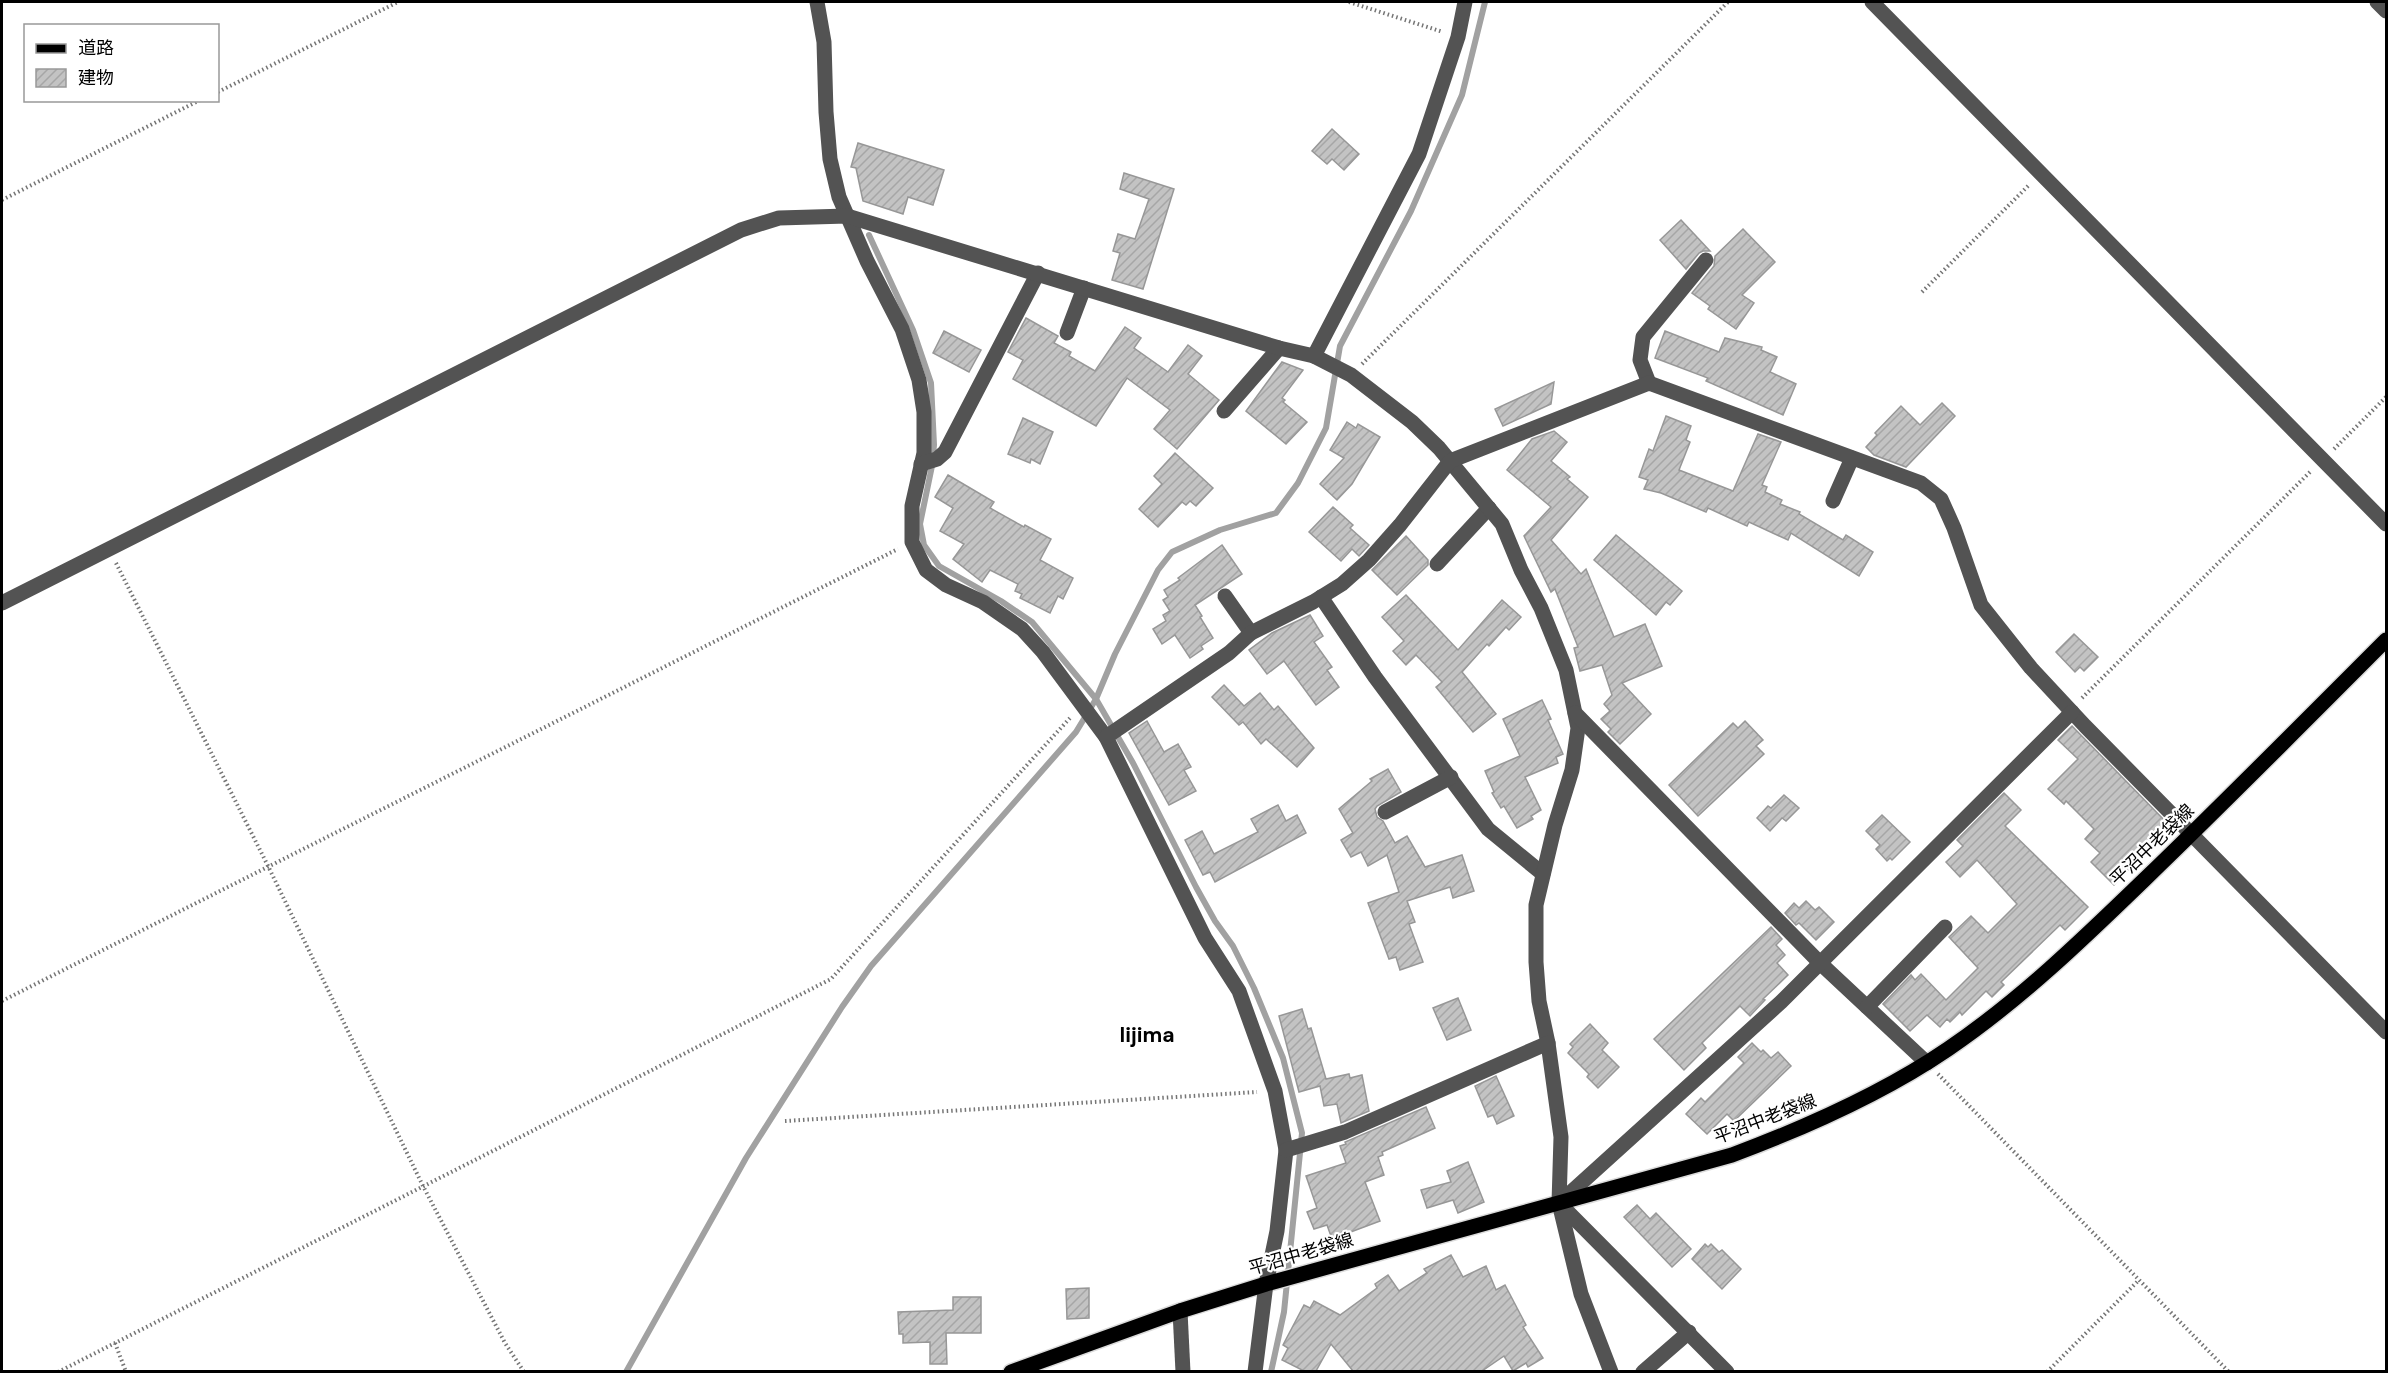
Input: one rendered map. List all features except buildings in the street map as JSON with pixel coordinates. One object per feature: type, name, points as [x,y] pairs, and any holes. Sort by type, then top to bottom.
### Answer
[{"type":"main road","name":"平沼中老袋線","points":[[1011,1371],[1180,1311],[1266,1284],[1732,1155],[1801,1129],[1927,1063],[1984,1023],[2044,975],[2193,834],[2386,640]]},
{"type":"street","points":[[817,2],[824,42],[830,159],[839,197],[902,329],[919,380],[924,412],[924,453],[912,506],[912,542],[926,570],[946,585],[983,603],[1022,629],[1043,652],[1106,737],[1205,939],[1239,991],[1275,1091],[1286,1150],[1255,1371]]},
{"type":"street","points":[[1314,356],[1419,154],[1458,37],[1465,2]]},
{"type":"street","points":[[1872,2],[2386,524]]},
{"type":"street","points":[[2377,2],[2386,11]]},
{"type":"street","points":[[2,603],[741,230],[778,218],[847,216],[1279,348],[1314,356],[1351,375],[1412,422],[1450,461],[1502,524],[1521,570],[1541,608],[1566,670],[1578,728],[1572,770],[1555,825],[1536,905],[1536,962],[1539,1001],[1548,1043],[1561,1137],[1559,1203],[1581,1294],[1611,1371]]},
{"type":"street","points":[[1649,383],[1640,360],[1643,337],[1706,260]]},
{"type":"street","points":[[921,464],[937,459],[945,452],[1038,273]]},
{"type":"street","points":[[1067,333],[1084,288]]},
{"type":"street","points":[[1224,411],[1279,348]]},
{"type":"street","points":[[1106,737],[1228,653],[1251,633],[1342,584],[1369,560],[1400,525],[1450,461],[1649,383],[1922,483],[1941,499],[1954,528],[1981,604],[2031,668],[2386,1032]]},
{"type":"street","points":[[1833,501],[1852,458]]},
{"type":"street","points":[[1437,564],[1489,508]]},
{"type":"street","points":[[1225,596],[1251,633]]},
{"type":"street","points":[[1321,597],[1375,677],[1488,829],[1543,874]]},
{"type":"street","points":[[1559,1203],[1781,1002],[2071,711]]},
{"type":"street","points":[[1575,713],[1820,963],[1927,1063]]},
{"type":"street","points":[[1385,812],[1451,777]]},
{"type":"street","points":[[1867,1007],[1945,927]]},
{"type":"street","points":[[1286,1150],[1345,1132],[1548,1043]]},
{"type":"street","points":[[1559,1203],[1727,1371]]},
{"type":"street","points":[[1180,1311],[1183,1371]]},
{"type":"street","points":[[1642,1371],[1689,1332]]},
{"type":"path","points":[[219,92],[398,2]]},
{"type":"path","points":[[1349,2],[1458,37]]},
{"type":"path","points":[[1351,375],[1728,2]]},
{"type":"path","points":[[2,200],[196,102]]},
{"type":"path","points":[[1922,292],[2041,173]]},
{"type":"path","points":[[2071,711],[2386,397]]},
{"type":"path","points":[[2,1001],[912,542]]},
{"type":"path","points":[[108,549],[268,866],[423,1186],[505,1343],[524,1371]]},
{"type":"path","points":[[58,1371],[831,979],[1082,705]]},
{"type":"path","points":[[1927,1063],[2229,1371]]},
{"type":"path","points":[[784,1121],[1275,1091]]},
{"type":"path","points":[[2047,1371],[2139,1280]]},
{"type":"path","points":[[115,1343],[126,1371]]},
{"type":"waterway","points":[[626,1372],[746,1158],[842,1007],[871,966],[1076,732],[1096,699],[1115,654],[1158,570],[1172,552],[1220,530],[1276,513],[1298,483],[1326,428],[1340,346],[1411,211],[1462,95],[1485,2]]},
{"type":"waterway","points":[[869,235],[913,330],[931,383],[934,445],[920,524],[924,545],[939,566],[1001,601],[1032,622],[1096,699],[1133,763],[1196,887],[1215,921],[1233,946],[1254,988],[1283,1058],[1302,1133],[1284,1312],[1271,1372]]},
{"type":"district","name":"Iijima","points":[[1147,1035]]}]
